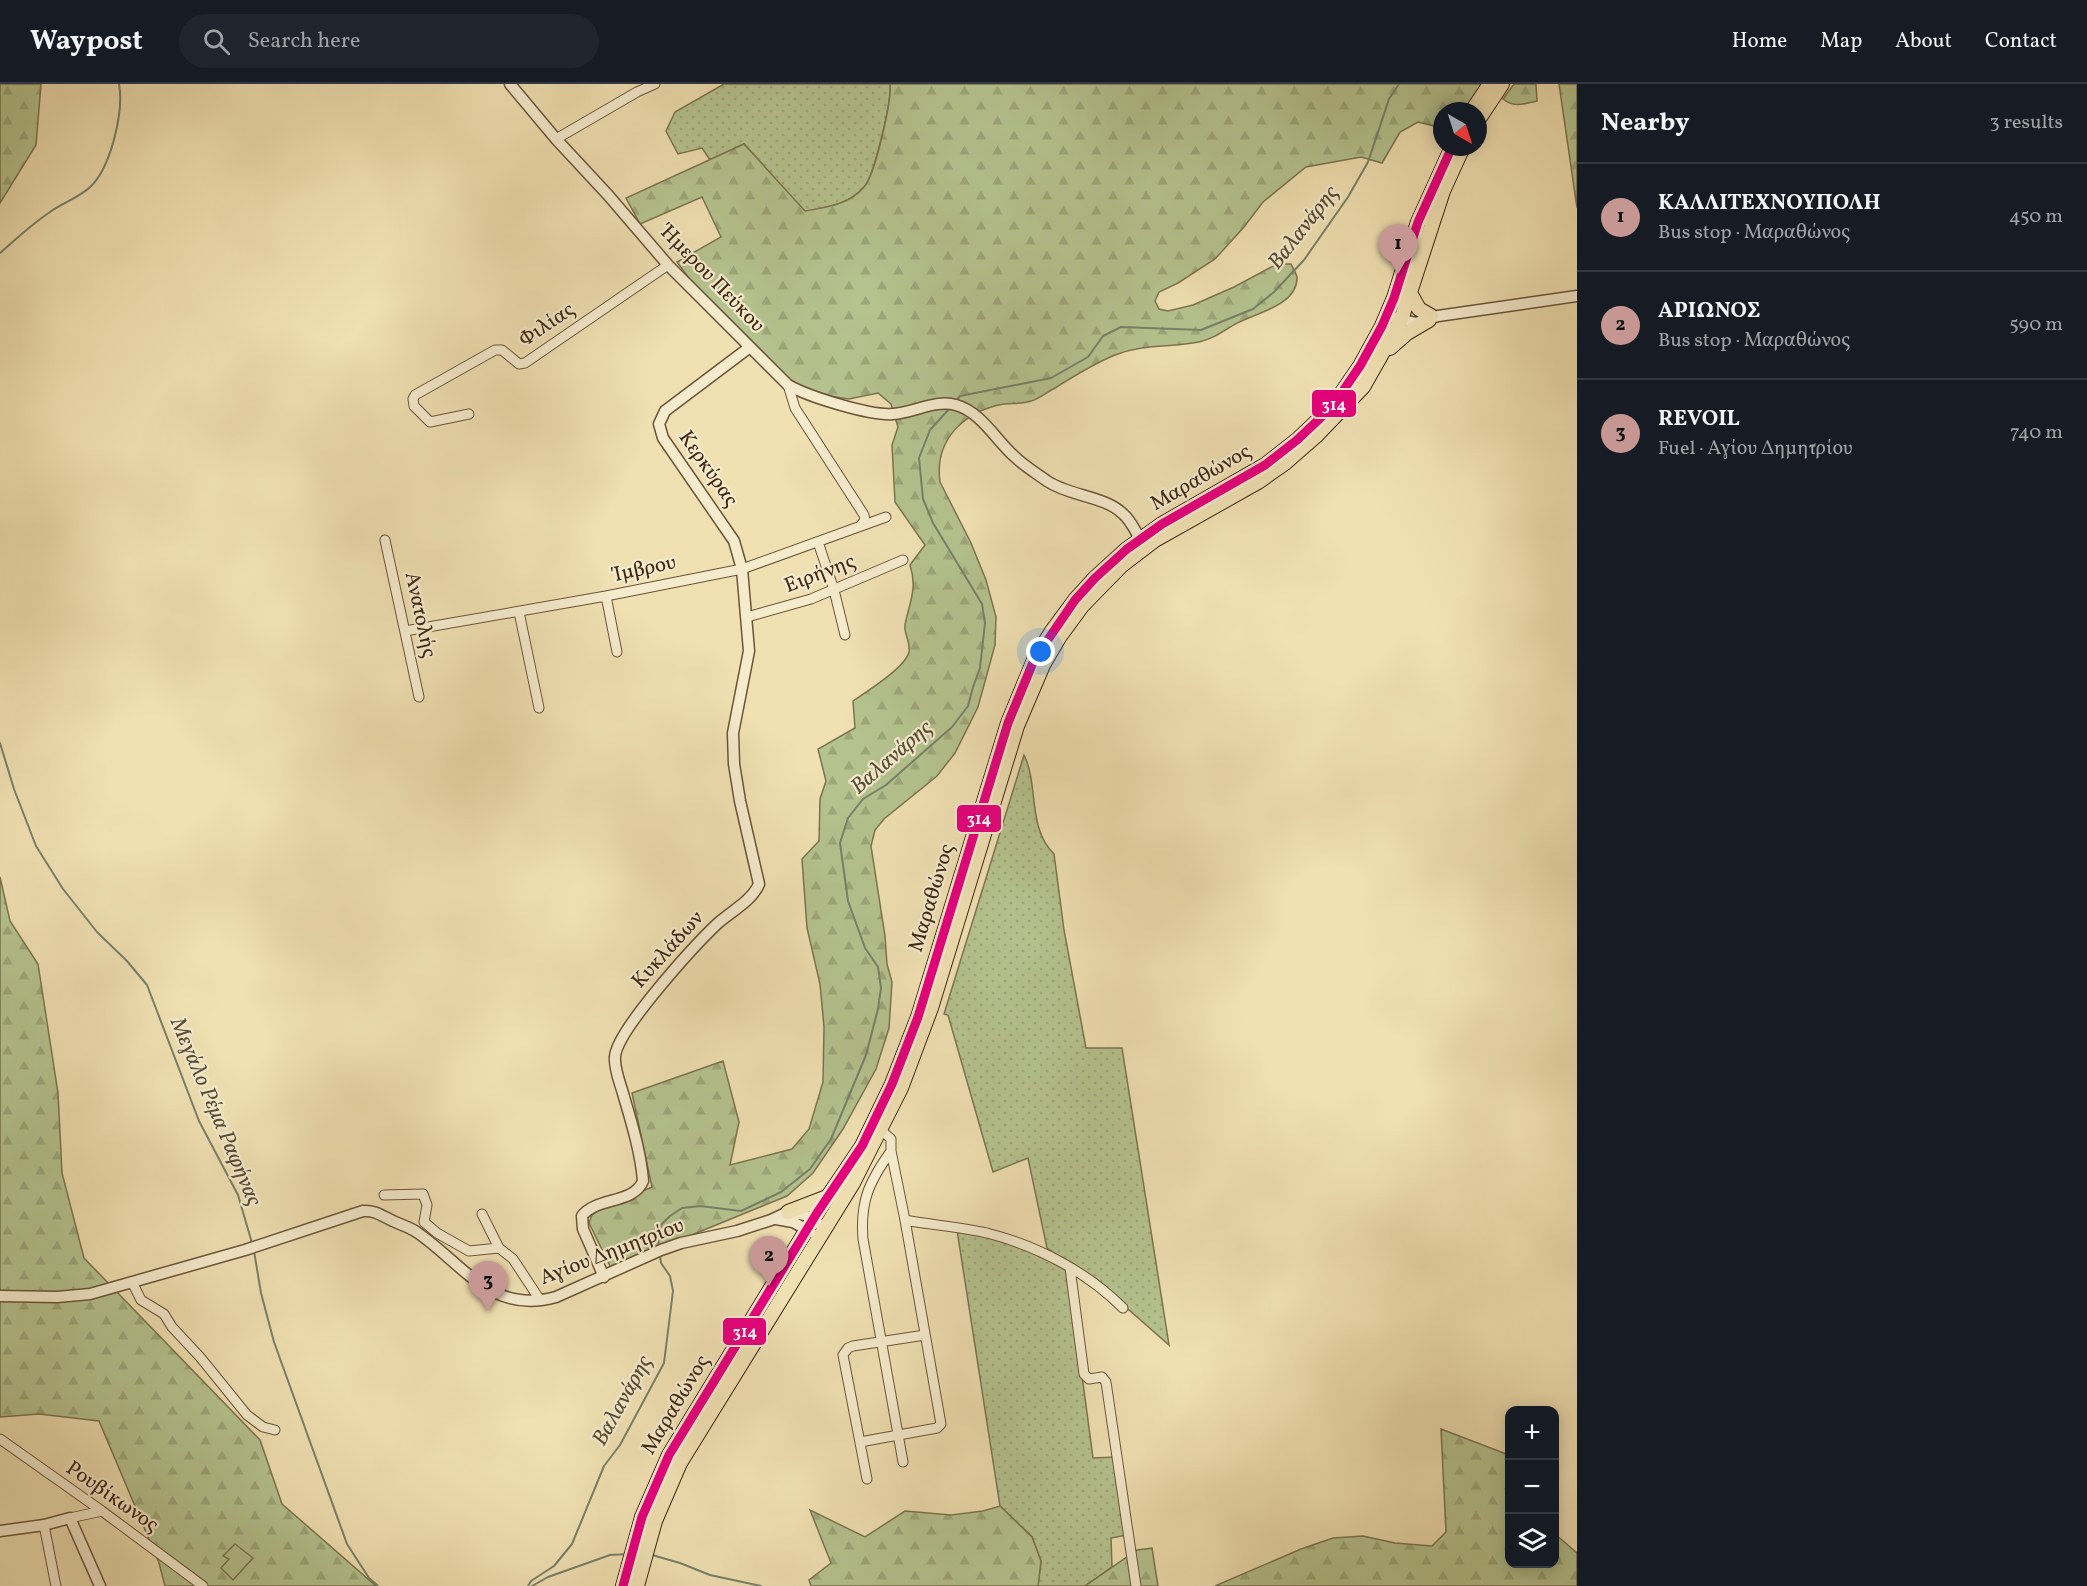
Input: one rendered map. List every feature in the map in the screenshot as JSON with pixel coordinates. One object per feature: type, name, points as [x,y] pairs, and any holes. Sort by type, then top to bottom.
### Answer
[{"type":"main road","points":[[1479,102],[1490,84]]},
{"type":"main road","points":[[1487,106],[1502,84]]},
{"type":"main road","name":"Μαραθώνος","points":[[637,1586],[634,1541],[654,1487],[669,1455],[816,1229],[853,1183],[882,1130],[908,1072],[927,1021],[1022,713],[1042,665],[1060,636],[1093,594],[1144,548],[1258,482],[1304,448],[1363,387],[1382,355],[1396,314],[1418,222],[1448,156]]},
{"type":"main road","name":"Μαραθώνος","points":[[623,1586],[648,1540],[666,1492],[681,1463],[816,1229],[827,1197],[869,1132],[902,1061],[918,1017],[1008,723],[1034,660],[1061,618],[1086,587],[1140,539],[1162,524],[1252,474],[1311,429],[1332,407],[1410,293],[1443,191],[1459,156]]},
{"type":"main road","points":[[1382,355],[1405,335],[1433,317],[1419,309],[1410,293]]},
{"type":"main road","points":[[788,1212],[827,1197]]},
{"type":"street","name":"Ήμερου Πεύκου","points":[[510,84],[668,265],[788,385],[818,398],[884,414],[903,413],[935,404],[960,406],[978,418],[1017,459],[1049,482],[1068,492],[1118,509],[1126,516],[1140,539]]},
{"type":"street","points":[[556,139],[655,84]]},
{"type":"street","name":"Φιλίας","points":[[469,414],[430,422],[414,406],[413,399],[416,395],[495,350],[502,350],[519,364],[525,363],[668,265]]},
{"type":"street","points":[[1396,314],[1416,323],[1433,317],[1577,296]]},
{"type":"street","name":"Κερκύρας","points":[[747,617],[742,569],[734,541],[663,438],[659,424],[660,419],[671,406],[750,347]]},
{"type":"street","points":[[788,385],[795,408],[864,515],[865,520],[861,525]]},
{"type":"street","name":"Ίμβρου","points":[[405,632],[742,569],[886,517]]},
{"type":"street","name":"Ανατολής","points":[[385,540],[420,697]]},
{"type":"street","points":[[818,542],[834,590],[845,635]]},
{"type":"street","name":"Ειρήνης","points":[[747,617],[790,606],[903,561]]},
{"type":"street","points":[[606,596],[617,652]]},
{"type":"street","points":[[519,612],[539,708]]},
{"type":"street","name":"Κυκλάδων","points":[[604,1277],[583,1229],[582,1216],[592,1208],[637,1191],[643,1181],[630,1117],[615,1066],[618,1044],[643,1006],[698,944],[718,923],[753,894],[759,884],[734,764],[734,733],[749,651],[747,617]]},
{"type":"street","points":[[860,1442],[936,1428],[941,1424],[891,1152],[891,1139],[882,1130]]},
{"type":"street","points":[[891,1152],[868,1188],[862,1207],[861,1220],[903,1462]]},
{"type":"street","points":[[384,1195],[423,1194],[428,1205],[424,1222],[437,1233],[469,1251],[499,1248]]},
{"type":"street","name":"Αγίου Δημητρίου","points":[[0,1296],[79,1296],[244,1250],[358,1212],[375,1212],[416,1231],[479,1282],[499,1295],[513,1299],[540,1300],[604,1277],[670,1247],[726,1234],[771,1220],[788,1212]]},
{"type":"street","points":[[788,1212],[800,1214],[816,1229]]},
{"type":"street","points":[[482,1214],[499,1248],[513,1259],[540,1300]]},
{"type":"street","name":"Αγίου Δημητρίου","points":[[771,1220],[788,1220],[816,1229]]},
{"type":"street","points":[[905,1220],[977,1231],[1040,1251],[1090,1279],[1123,1308]]},
{"type":"street","points":[[1070,1268],[1084,1374],[1089,1379],[1102,1377],[1106,1382],[1136,1586]]},
{"type":"street","points":[[132,1282],[141,1299],[164,1314],[172,1327],[200,1357],[247,1415],[263,1427],[275,1430]]},
{"type":"street","points":[[867,1479],[843,1355],[848,1348],[853,1346],[925,1335]]},
{"type":"street","name":"Ρουβίκωνος","points":[[0,1439],[203,1586]]},
{"type":"street","points":[[0,1532],[44,1525],[102,1511]]},
{"type":"street","points":[[70,1518],[100,1586]]},
{"type":"street","points":[[44,1525],[57,1586]]},
{"type":"green space","points":[[0,84],[41,84],[36,145],[0,203]]},
{"type":"green space","points":[[724,84],[890,84],[882,137],[873,169],[864,187],[844,202],[805,212],[744,144],[710,160],[702,148],[678,154],[666,131],[675,112]]},
{"type":"green space","points":[[890,84],[1482,84],[1471,102],[1433,102],[1433,126],[1418,122],[1400,132],[1382,163],[1361,157],[1306,167],[1263,202],[1215,259],[1178,283],[1159,292],[1155,301],[1159,309],[1168,311],[1193,305],[1234,287],[1277,264],[1291,264],[1297,277],[1295,287],[1282,303],[1204,341],[1147,347],[1115,355],[1084,370],[1037,399],[1025,403],[1004,404],[976,413],[955,430],[942,453],[939,467],[940,482],[971,543],[986,580],[996,617],[995,645],[978,707],[955,753],[937,776],[884,819],[875,830],[871,846],[887,964],[892,982],[889,1028],[876,1069],[843,1129],[813,1173],[787,1196],[611,1268],[589,1223],[592,1215],[600,1209],[652,1187],[632,1093],[723,1061],[739,1122],[730,1165],[792,1149],[809,1129],[823,1082],[824,1027],[820,984],[807,928],[802,859],[819,841],[820,799],[826,781],[818,749],[855,728],[853,701],[884,679],[906,658],[909,644],[905,625],[913,587],[910,565],[925,545],[895,502],[892,445],[898,427],[891,404],[878,393],[849,399],[822,395],[794,383],[704,299],[677,262],[721,237],[702,197],[640,224],[626,198],[744,144],[805,211],[844,201],[864,187],[873,169],[886,121]]},
{"type":"green space","points":[[1514,84],[1536,84],[1537,101],[1523,104],[1507,102],[1503,99]]},
{"type":"green space","points":[[1559,84],[1577,84],[1577,208]]},
{"type":"green space","points":[[1024,755],[1031,779],[1040,832],[1054,854],[1064,930],[1086,1048],[1122,1048],[1169,1345],[1096,1281],[1047,1248],[1028,1158],[993,1172],[948,1015],[944,1014]]},
{"type":"green space","points":[[0,877],[10,921],[38,964],[58,1093],[62,1173],[84,1258],[260,1440],[282,1504],[376,1586],[165,1586],[159,1563],[99,1421],[39,1414],[0,1417]]},
{"type":"green space","points":[[957,1230],[1015,1244],[1068,1270],[1093,1458],[1115,1457],[1127,1535],[1111,1538],[1112,1567],[1085,1586],[1038,1586],[1041,1561],[1032,1537],[1000,1506]]},
{"type":"green space","points":[[1441,1429],[1505,1453],[1505,1568],[1559,1568],[1559,1537],[1577,1553],[1577,1586],[1215,1586],[1301,1549],[1333,1538],[1363,1536],[1395,1543],[1432,1546],[1446,1532]]},
{"type":"green space","points":[[1000,1506],[1032,1537],[1041,1561],[1038,1586],[811,1586],[809,1580],[831,1563],[810,1510],[865,1537],[905,1511],[951,1515],[983,1511]]},
{"type":"green space","points":[[235,1544],[253,1558],[233,1580],[221,1568],[229,1559],[223,1556]]},
{"type":"green space","points":[[1152,1548],[1158,1586],[1085,1586],[1137,1550]]},
{"type":"waterway","name":"Μεγάλο Ρέμα Ραφήνας","points":[[0,253],[55,209],[85,192],[97,179],[104,168],[118,124],[119,84]]},
{"type":"waterway","name":"Βαλανάρης","points":[[955,402],[960,396],[1051,378],[1088,357],[1103,336],[1121,327],[1201,330],[1253,309],[1274,292],[1304,260],[1348,197],[1368,162],[1389,99],[1399,84]]},
{"type":"waterway","name":"Βαλανάρης","points":[[659,1247],[658,1238],[661,1225],[682,1208],[700,1206],[741,1211],[781,1192],[810,1169],[831,1139],[866,1055],[881,988],[878,967],[865,948],[848,901],[840,843],[848,818],[863,799],[886,785],[952,727],[968,706],[980,668],[985,623],[982,604],[933,523],[923,499],[919,458],[930,430],[949,409]]},
{"type":"waterway","name":"Μεγάλο Ρέμα Ραφήνας","points":[[0,743],[14,789],[36,846],[63,889],[97,932],[127,961],[147,985],[199,1121],[238,1195],[252,1243]]},
{"type":"waterway","name":"Μεγάλο Ρέμα Ραφήνας","points":[[254,1251],[261,1293],[274,1342],[347,1544],[369,1578],[378,1586]]},
{"type":"waterway","name":"Βαλανάρης","points":[[528,1586],[531,1581],[554,1566],[572,1544],[604,1466],[620,1445],[664,1363],[673,1291],[670,1276],[661,1263],[660,1256]]},
{"type":"waterway","points":[[532,1586],[548,1577],[610,1555],[628,1554]]},
{"type":"waterway","points":[[652,1555],[710,1575],[761,1586]]},
{"type":"transit line","name":"314","points":[[623,1586],[642,1517],[669,1455],[817,1213],[862,1146],[892,1084],[918,1017],[1008,723],[1034,660],[1075,600],[1127,549],[1162,524],[1265,465],[1297,440],[1332,407],[1360,366],[1382,326],[1394,298],[1418,222],[1448,156]]},
{"type":"place","name":"ΚΑΛΛΙΤΕΧΝΟΥΠΟΛΗ","points":[[1398,274]]},
{"type":"place","name":"ΑΡΙΩΝΟΣ","points":[[769,1286]]},
{"type":"place","name":"REVOIL","points":[[488,1311]]}]
